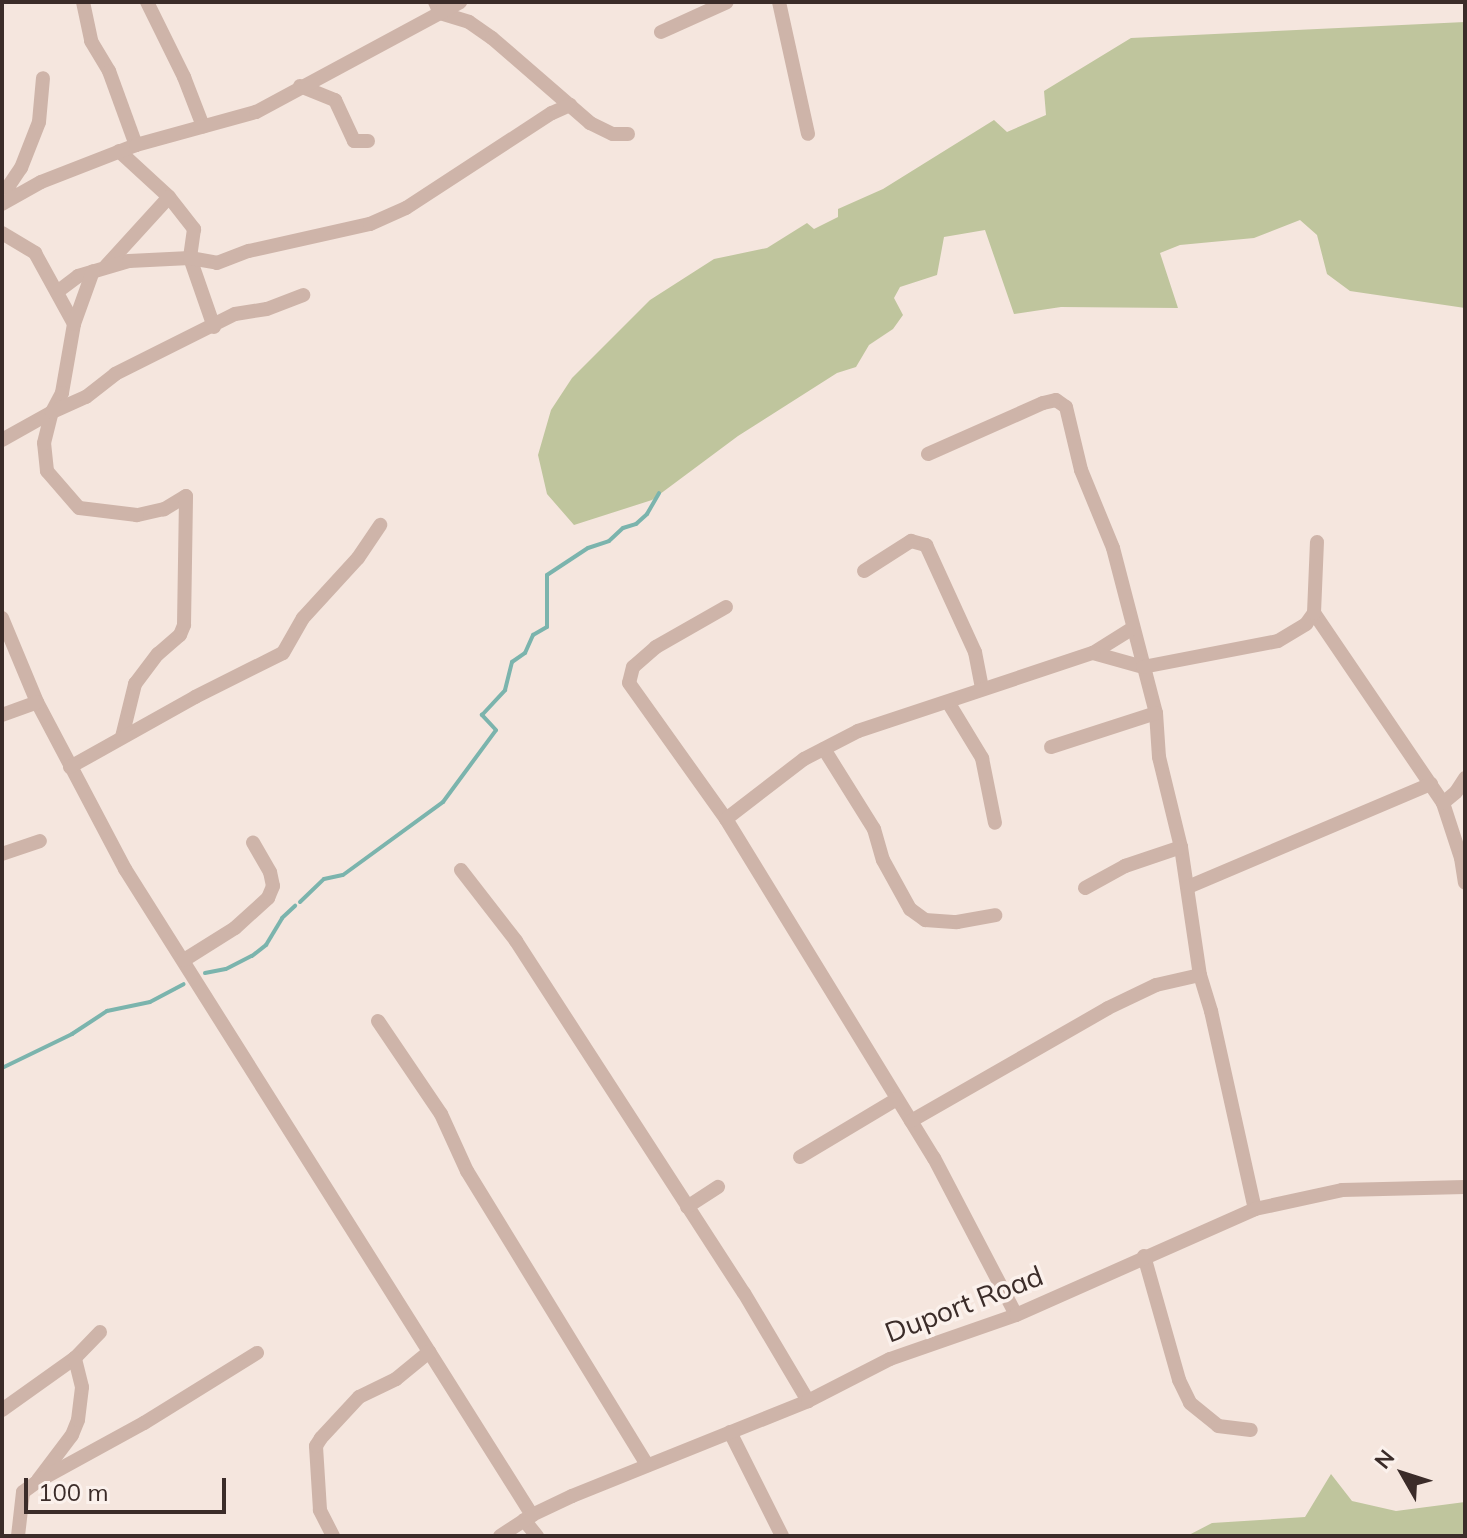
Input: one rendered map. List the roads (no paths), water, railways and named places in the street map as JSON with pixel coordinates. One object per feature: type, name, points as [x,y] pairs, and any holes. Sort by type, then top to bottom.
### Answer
[{"type":"street","points":[[83,2],[91,41],[109,71],[136,145]]},
{"type":"street","points":[[147,2],[184,77],[203,126]]},
{"type":"street","points":[[6,191],[136,145],[256,112],[438,8],[460,2]]},
{"type":"street","points":[[661,32],[727,2]]},
{"type":"street","points":[[779,2],[808,134]]},
{"type":"street","points":[[438,8],[469,22],[492,38],[590,123],[613,134],[628,134]]},
{"type":"street","points":[[6,191],[21,168],[39,122],[43,78]]},
{"type":"street","points":[[300,86],[335,100],[354,141],[368,141]]},
{"type":"street","points":[[57,292],[78,276],[129,261],[190,258],[217,263],[249,251],[283,246],[391,216],[552,113],[570,105]]},
{"type":"street","points":[[119,151],[169,197],[194,229],[190,258],[214,327]]},
{"type":"street","points":[[122,737],[135,684],[158,654],[180,635],[184,625],[186,496],[164,509],[137,515],[79,508],[47,471],[44,443],[52,412],[62,393],[74,324],[100,269],[169,197]]},
{"type":"street","points":[[2,233],[35,253],[74,324]]},
{"type":"street","points":[[2,440],[86,397],[115,374],[247,309],[267,309],[303,295]]},
{"type":"street","points":[[928,454],[1043,403],[1056,400],[1066,407],[1081,470],[1113,548],[1156,713],[1159,757],[1181,847],[1200,975],[1211,1011],[1255,1209]]},
{"type":"street","points":[[70,767],[283,653],[303,618],[358,558],[380,525]]},
{"type":"street","points":[[864,571],[911,541],[926,545],[975,652],[982,688]]},
{"type":"street","points":[[1093,653],[1143,667],[1278,641],[1306,624],[1314,613],[1317,542]]},
{"type":"street","points":[[726,607],[656,647],[633,667],[629,683],[726,819],[934,1158],[1016,1315]]},
{"type":"street","points":[[1314,613],[1443,803],[1461,858],[1465,883]]},
{"type":"street","points":[[2,618],[37,702],[125,869],[429,1352],[537,1536]]},
{"type":"street","points":[[726,819],[787,771],[824,749],[895,717],[1093,653],[1133,628]]},
{"type":"street","points":[[2,715],[37,702]]},
{"type":"street","points":[[948,702],[982,758],[995,823]]},
{"type":"street","points":[[1051,747],[1156,713]]},
{"type":"street","points":[[824,749],[874,829],[883,860],[910,909],[925,920],[957,922],[995,915]]},
{"type":"street","points":[[1443,803],[1456,792],[1465,778]]},
{"type":"street","points":[[1188,887],[1431,784]]},
{"type":"street","points":[[2,854],[40,841]]},
{"type":"street","points":[[184,960],[235,928],[268,898],[273,886],[270,872],[253,843]]},
{"type":"street","points":[[1085,888],[1125,866],[1181,847]]},
{"type":"street","points":[[461,870],[516,941],[744,1293],[808,1401]]},
{"type":"street","points":[[911,1121],[1108,1008],[1156,985],[1200,975]]},
{"type":"street","points":[[378,1021],[441,1114],[467,1171],[647,1465]]},
{"type":"street","points":[[800,1157],[897,1099]]},
{"type":"street","points":[[687,1207],[718,1187]]},
{"type":"street","name":"Duport Road","points":[[500,1536],[528,1517],[647,1465],[808,1401],[890,1359],[1016,1315],[1255,1209],[1298,1196],[1342,1190],[1465,1187]]},
{"type":"street","points":[[1144,1256],[1179,1380],[1190,1403],[1218,1426],[1251,1430]]},
{"type":"street","points":[[3,1408],[75,1358],[100,1332]]},
{"type":"street","points":[[333,1536],[320,1510],[316,1446],[359,1397],[396,1379],[429,1352]]},
{"type":"street","points":[[18,1536],[23,1492],[184,1400],[257,1353]]},
{"type":"street","points":[[38,1481],[72,1435],[78,1420],[82,1387],[75,1358]]},
{"type":"street","points":[[730,1432],[782,1536]]},
{"type":"street","points":[[72,1435],[97,1448]]},
{"type":"waterway","points":[[300,902],[324,879],[343,875],[443,802],[496,730],[482,715],[505,690],[512,662],[525,653],[533,635],[547,627],[547,575],[588,548],[609,541],[623,528],[636,524],[647,514],[659,493]]},
{"type":"waterway","points":[[205,973],[226,969],[252,956],[266,945],[282,918],[295,906]]},
{"type":"waterway","points":[[2,1068],[72,1034],[107,1011],[150,1002],[184,984]]}]
